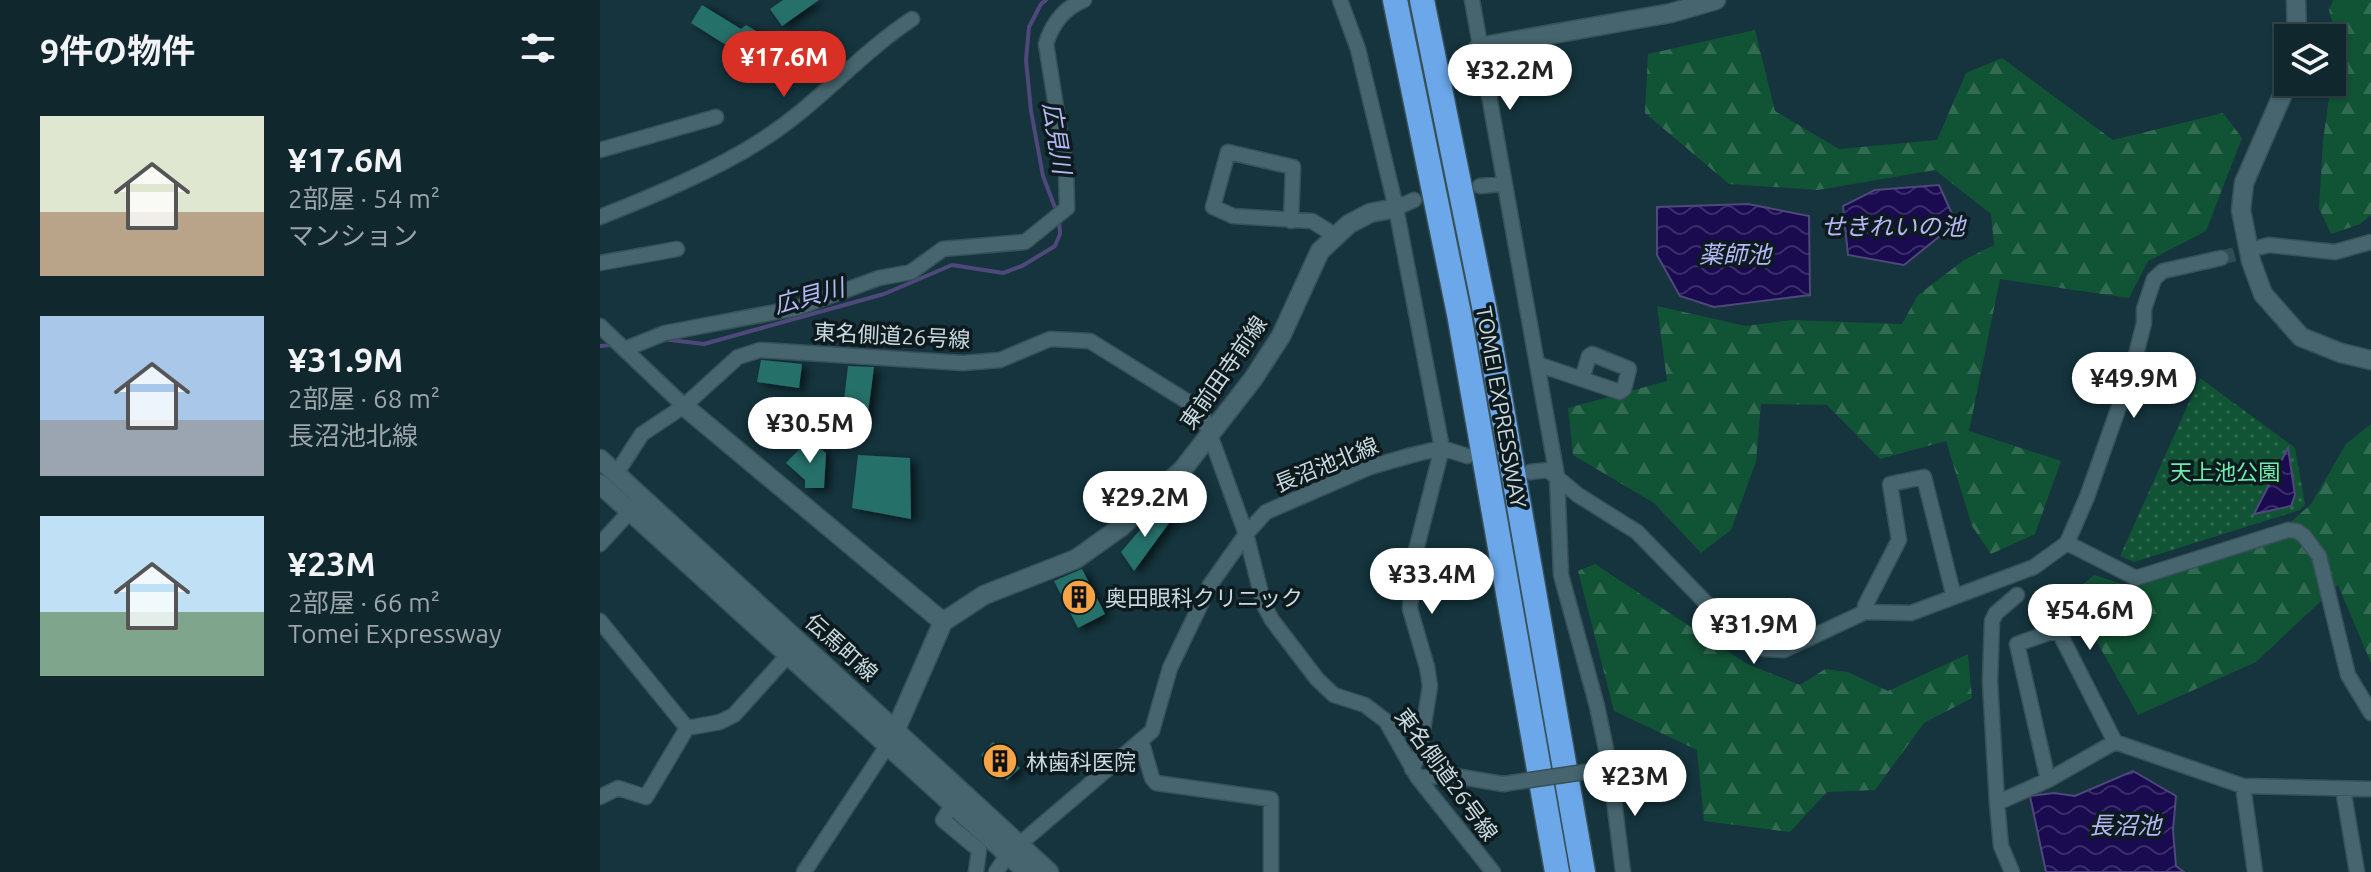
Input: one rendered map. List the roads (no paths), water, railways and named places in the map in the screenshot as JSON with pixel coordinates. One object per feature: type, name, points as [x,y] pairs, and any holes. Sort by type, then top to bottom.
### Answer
[{"type":"highway","name":"TOMEI EXPRESSWAY","points":[[1395,0],[1462,329],[1557,872]]},
{"type":"highway","name":"TOMEI EXPRESSWAY","points":[[1422,0],[1485,311],[1583,872]]},
{"type":"street","points":[[625,349],[665,333],[797,308],[879,278],[911,272],[943,249],[1025,242],[1067,208],[1066,169],[1046,44],[1052,26],[1072,5],[1084,0]]},
{"type":"street","points":[[1340,0],[1358,49],[1396,208],[1442,448],[1413,562],[1410,609],[1430,686],[1415,774],[1449,775],[1503,784],[1610,768]]},
{"type":"street","points":[[1472,0],[1557,476],[1561,575],[1597,706],[1610,768],[1623,872]]},
{"type":"street","points":[[1479,47],[1671,13],[1716,0]]},
{"type":"street","points":[[2296,0],[2297,24]]},
{"type":"street","points":[[600,217],[694,176],[765,138],[827,89],[883,38],[912,19]]},
{"type":"street","points":[[2282,96],[2244,183],[2241,210],[2251,261],[2263,294],[2301,337],[2341,353],[2371,360]]},
{"type":"street","points":[[600,150],[716,117]]},
{"type":"street","points":[[1291,221],[1293,167],[1228,152],[1213,207],[1233,216],[1291,221],[1312,221],[1336,236]]},
{"type":"street","points":[[1480,186],[1503,184]]},
{"type":"street","points":[[1396,208],[1414,200]]},
{"type":"street","name":"東前田寺前線","points":[[943,622],[984,595],[1076,559],[1121,527],[1183,469],[1253,379],[1281,336],[1320,251],[1349,224],[1370,213],[1396,208]]},
{"type":"street","points":[[2261,247],[2269,245],[2335,252],[2371,242]]},
{"type":"street","points":[[600,263],[677,249]]},
{"type":"street","points":[[1530,472],[1548,470],[1578,495],[1637,532],[1745,643],[1764,649],[1784,650],[1865,612],[1903,615],[2034,567],[2067,543],[2087,497],[2132,370],[2144,323],[2144,309],[2154,279],[2163,271],[2221,258]]},
{"type":"street","points":[[600,326],[684,406],[943,622],[893,737],[804,872]]},
{"type":"street","name":"東名側道26号線","points":[[606,486],[642,434],[684,406],[738,357],[760,350],[963,363],[1000,360],[1050,339],[1090,341],[1201,410],[1246,534],[1264,605],[1272,620],[1317,679],[1334,695],[1365,705],[1386,721],[1415,774],[1493,872]]},
{"type":"street","points":[[1537,364],[1582,379]]},
{"type":"street","points":[[1442,448],[1467,456]]},
{"type":"street","name":"長沼池北線","points":[[996,872],[1014,849],[1152,731],[1170,668],[1210,585],[1246,534],[1266,512],[1370,467],[1442,448]]},
{"type":"street","name":"伝馬町線","points":[[600,459],[606,486],[631,512],[789,654],[893,737],[953,804],[1049,872]]},
{"type":"street","points":[[1865,612],[1865,606],[1899,540],[1890,484],[1924,477],[1954,597]]},
{"type":"street","name":"伝馬町線","points":[[606,486],[642,495],[1014,849],[1027,872]]},
{"type":"street","points":[[600,544],[631,512],[642,495]]},
{"type":"street","points":[[2067,543],[2136,578],[2288,530],[2297,531],[2319,556],[2348,675],[2371,713]]},
{"type":"street","points":[[2012,872],[2001,846],[1990,682],[1992,621],[1996,613],[2017,595]]},
{"type":"street","points":[[600,621],[687,728]]},
{"type":"street","points":[[2048,780],[2017,644],[2051,632],[2060,634],[2115,742],[2243,786],[2371,789]]},
{"type":"street","points":[[600,797],[618,788],[646,797],[687,728],[720,722],[734,715],[789,654]]},
{"type":"street","points":[[1141,740],[1156,783],[1271,799],[1271,872]]},
{"type":"street","points":[[1997,803],[2048,780],[2115,742]]},
{"type":"street","points":[[2243,786],[2255,872]]},
{"type":"street","points":[[2343,789],[2357,872]]},
{"type":"street","points":[[953,804],[943,820],[979,850],[976,872]]},
{"type":"water","name":"せきれいの池","points":[[1939,185],[1956,223],[1904,265],[1848,255],[1843,206],[1875,190]]},
{"type":"water","name":"薬師池","points":[[1748,204],[1809,216],[1810,295],[1714,307],[1680,296],[1657,255],[1657,207]]},
{"type":"water","points":[[2288,448],[2295,495],[2291,506],[2254,514]]},
{"type":"water","name":"長沼池","points":[[2133,771],[2176,796],[2173,830],[2176,866],[2184,872],[2046,872],[2030,796],[2054,793],[2075,796]]},
{"type":"waterway","name":"広貝川","points":[[662,339],[704,344],[884,294],[952,265],[1003,273],[1022,266],[1055,246],[1060,234],[1059,218],[1043,176],[1031,111],[1026,60],[1029,27],[1046,0]]},
{"type":"waterway","name":"広貝川","points":[[600,346],[613,345]]},
{"type":"tunnel","points":[[2221,258],[2256,248]]},
{"type":"place","name":"奥田眼科クリニック","points":[[1079,597]]},
{"type":"place","name":"林歯科医院","points":[[1000,761]]},
{"type":"water label","name":"広見川","points":[[1057,138]]},
{"type":"park label","name":"天上池公園","points":[[2225,471]]}]
